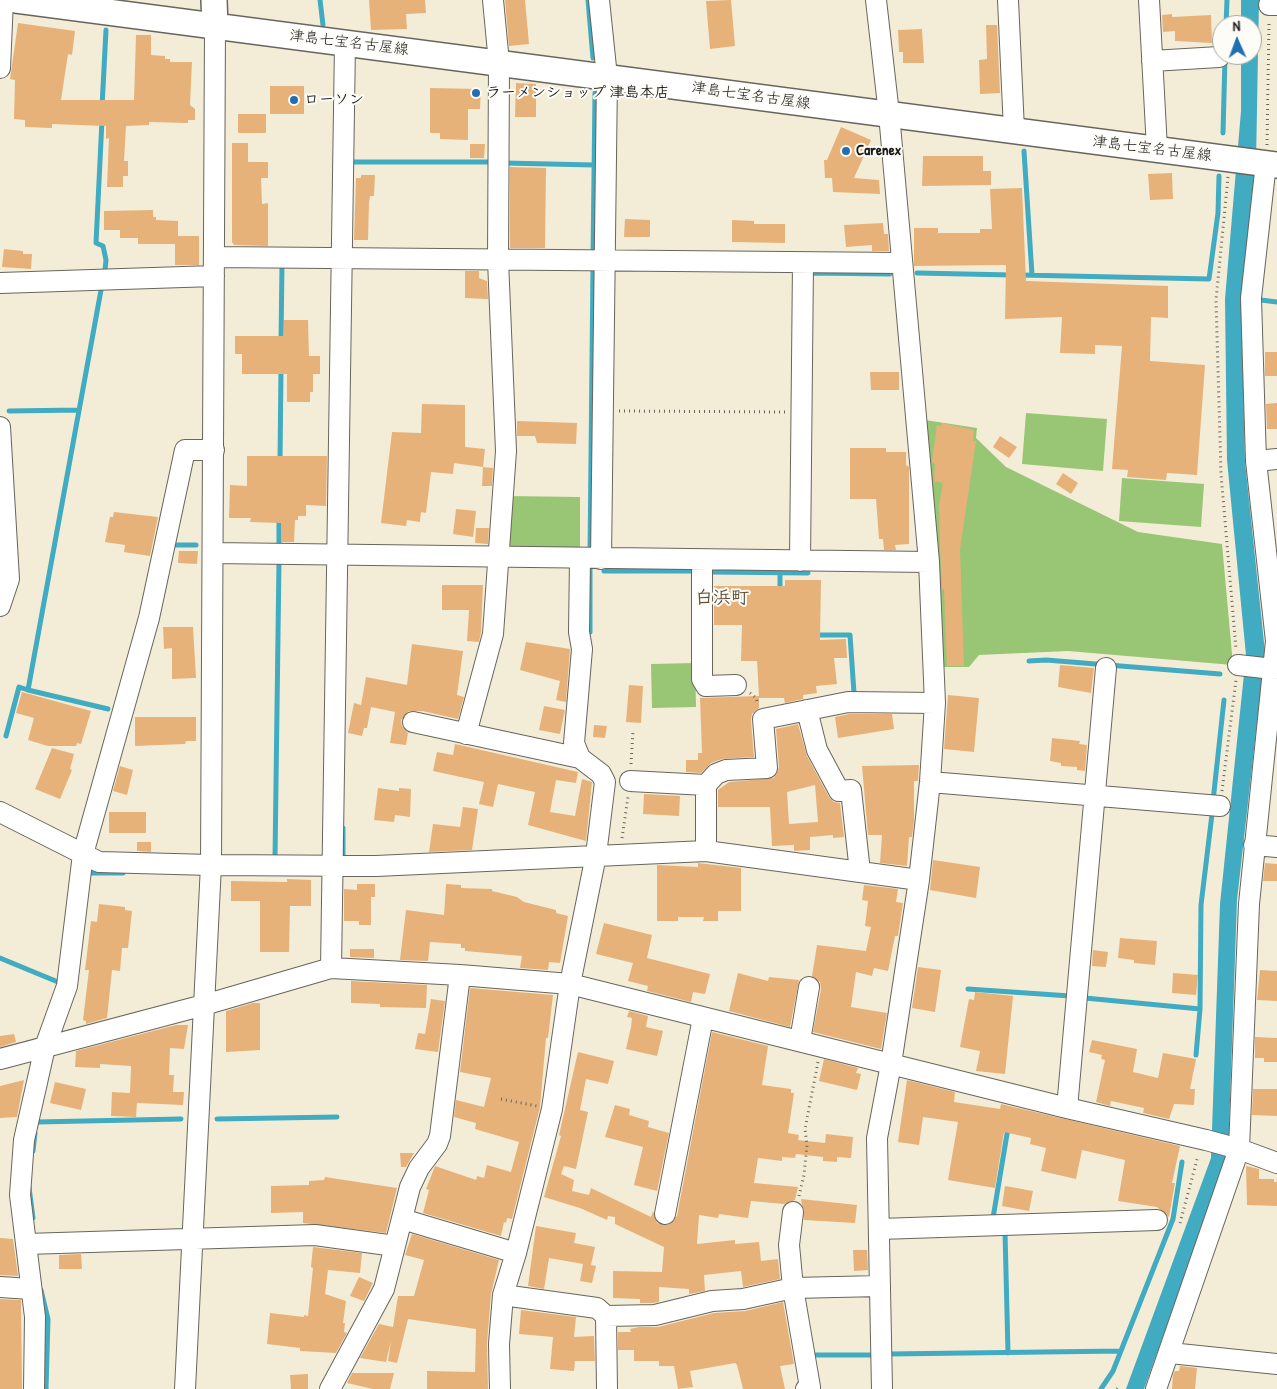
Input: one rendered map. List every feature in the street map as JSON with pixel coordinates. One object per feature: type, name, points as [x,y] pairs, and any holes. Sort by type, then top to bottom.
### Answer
[{"type":"main road","name":"津島七宝名古屋線","points":[[16,0],[1268,163]]},
{"type":"main road","points":[[214,0],[215,26]]},
{"type":"street","points":[[0,68],[3,0]]},
{"type":"street","points":[[466,734],[493,634],[506,450],[498,260],[499,63],[493,0]]},
{"type":"street","points":[[580,758],[574,743],[582,649],[579,632],[590,559],[603,411],[598,261],[607,77],[600,0]]},
{"type":"street","points":[[876,0],[889,114],[929,562],[935,703],[930,782],[919,880],[891,1064],[877,1138],[882,1389]]},
{"type":"street","points":[[1008,0],[1014,130]]},
{"type":"street","points":[[1149,0],[1157,149]]},
{"type":"street","points":[[185,1389],[211,865],[215,26]]},
{"type":"street","points":[[331,968],[345,43]]},
{"type":"street","points":[[1152,61],[1212,57]]},
{"type":"street","points":[[1156,1389],[1170,1353],[1236,1148],[1253,851],[1272,722],[1270,669],[1276,641],[1263,509],[1256,461],[1251,298],[1268,163]]},
{"type":"street","points":[[0,283],[343,258],[902,263]]},
{"type":"street","points":[[800,561],[803,263]]},
{"type":"street","points":[[0,427],[4,540],[9,579],[0,606]]},
{"type":"street","points":[[34,1389],[36,1333],[20,1195],[24,1140],[45,1047],[67,986],[83,854],[149,618],[185,450],[214,450]]},
{"type":"street","points":[[1256,461],[1277,459]]},
{"type":"street","points":[[213,553],[497,559],[929,562]]},
{"type":"street","points":[[702,560],[702,679],[706,686],[736,685]]},
{"type":"street","points":[[1241,665],[1270,669]]},
{"type":"street","points":[[1068,1108],[1093,796],[1106,668]]},
{"type":"street","points":[[706,851],[706,785],[716,774],[726,770],[767,768],[763,719],[858,701],[935,703]]},
{"type":"street","points":[[808,710],[817,750],[839,791],[851,790],[860,872]]},
{"type":"street","points":[[413,722],[580,758],[601,774],[605,782],[596,855],[570,984],[552,1109],[504,1295],[499,1344],[500,1389]]},
{"type":"street","points":[[630,781],[706,785]]},
{"type":"street","points":[[930,782],[1220,806]]},
{"type":"street","points":[[0,812],[99,862],[333,866],[706,851],[919,880]]},
{"type":"street","points":[[1253,851],[1277,847]]},
{"type":"street","points":[[0,1059],[204,1005],[331,968],[460,975],[570,984],[1068,1108],[1204,1139],[1277,1163]]},
{"type":"street","points":[[330,1389],[384,1289],[410,1187],[419,1168],[437,1144],[440,1136],[460,975]]},
{"type":"street","points":[[800,1042],[809,987]]},
{"type":"street","points":[[665,1214],[703,1018]]},
{"type":"street","points":[[793,1212],[789,1245],[793,1288],[810,1387],[806,1389]]},
{"type":"street","points":[[402,1219],[516,1253]]},
{"type":"street","points":[[878,1229],[1157,1220]]},
{"type":"street","points":[[26,1244],[315,1235],[395,1246]]},
{"type":"street","points":[[606,1316],[655,1315],[712,1301],[743,1299],[793,1288],[880,1286]]},
{"type":"street","points":[[0,1287],[31,1289]]},
{"type":"street","points":[[504,1295],[598,1308],[606,1316],[607,1389]]},
{"type":"street","points":[[1170,1353],[1277,1364]]},
{"type":"path","points":[[1268,163],[1273,5]]},
{"type":"path","points":[[1220,806],[1241,665],[1221,474],[1216,300],[1231,159]]},
{"type":"path","points":[[603,411],[801,412]]},
{"type":"path","points":[[736,685],[756,698],[763,719]]},
{"type":"path","points":[[793,1212],[796,1212],[804,1175],[807,1145],[805,1129],[821,1047]]},
{"type":"path","points":[[501,1099],[552,1109]]},
{"type":"path","points":[[1180,1223],[1204,1139]]},
{"type":"green space","points":[[1026,413],[1107,419],[1103,471],[1022,464]]},
{"type":"green space","points":[[925,420],[977,428],[976,438],[1006,467],[1138,532],[1222,544],[1233,665],[1068,651],[979,655],[969,667],[943,667]]},
{"type":"green space","points":[[1122,478],[1204,484],[1201,527],[1119,521]]},
{"type":"green space","points":[[506,496],[580,497],[580,547],[502,547]]},
{"type":"green space","points":[[695,663],[696,707],[652,708],[651,664]]},
{"type":"water","points":[[1241,0],[1259,0],[1259,15],[1241,15]]},
{"type":"water","points":[[1241,65],[1258,65],[1256,163],[1241,297],[1245,462],[1265,652],[1237,900],[1228,1158],[1144,1389],[1126,1389],[1211,1158],[1220,904],[1246,655],[1227,460],[1225,299],[1241,111]]},
{"type":"building","points":[[369,0],[425,0],[426,13],[406,14],[407,29],[371,30]]},
{"type":"building","points":[[505,0],[525,0],[529,44],[509,46]]},
{"type":"building","points":[[731,0],[735,46],[710,49],[706,1]]},
{"type":"building","points":[[1172,14],[1172,17],[1211,15],[1212,43],[1175,41],[1175,31],[1163,32],[1162,15]]},
{"type":"building","points":[[18,23],[75,31],[72,55],[68,54],[61,100],[134,100],[136,35],[151,35],[151,55],[165,56],[165,59],[170,59],[170,62],[192,62],[190,105],[195,109],[195,120],[188,120],[188,123],[149,122],[149,125],[126,126],[124,161],[128,161],[128,176],[123,176],[123,187],[107,187],[109,138],[106,139],[106,126],[52,124],[52,128],[25,127],[25,120],[14,119],[15,80],[10,79]]},
{"type":"building","points":[[986,25],[997,25],[1000,93],[980,94],[979,60],[987,59]]},
{"type":"building","points":[[922,29],[924,63],[903,63],[903,52],[899,52],[898,30]]},
{"type":"building","points":[[516,83],[536,84],[536,117],[515,117]]},
{"type":"building","points":[[270,86],[304,86],[304,114],[270,114]]},
{"type":"building","points":[[430,88],[481,89],[480,109],[468,109],[468,140],[440,139],[440,133],[430,133]]},
{"type":"building","points":[[238,114],[266,114],[266,133],[238,133]]},
{"type":"building","points":[[841,127],[871,140],[854,178],[879,180],[880,194],[833,192],[832,178],[825,178],[824,160],[827,160]]},
{"type":"building","points":[[232,143],[248,143],[248,162],[268,162],[268,178],[261,178],[262,204],[268,203],[268,246],[234,245],[232,242]]},
{"type":"building","points":[[470,144],[485,144],[484,158],[470,158]]},
{"type":"building","points":[[923,156],[983,156],[983,171],[991,171],[991,185],[922,186]]},
{"type":"building","points":[[510,167],[546,168],[545,248],[510,248]]},
{"type":"building","points":[[1172,173],[1173,199],[1150,200],[1148,174]]},
{"type":"building","points":[[361,175],[375,175],[374,196],[370,196],[369,203],[368,240],[354,240],[356,178],[361,178]]},
{"type":"building","points":[[1022,188],[1026,281],[1168,286],[1168,318],[1151,317],[1150,361],[1205,365],[1197,475],[1167,473],[1166,480],[1127,477],[1128,470],[1112,469],[1122,346],[1095,345],[1095,354],[1060,353],[1062,317],[1005,319],[1006,265],[914,266],[914,228],[938,228],[938,233],[980,233],[980,229],[992,229],[990,189]]},
{"type":"building","points":[[153,210],[153,217],[156,217],[156,220],[178,221],[178,236],[199,236],[199,265],[175,265],[175,244],[138,244],[138,238],[120,238],[120,230],[104,230],[104,211]]},
{"type":"building","points":[[625,219],[650,220],[650,237],[624,237]]},
{"type":"building","points":[[732,220],[754,221],[754,224],[785,224],[785,243],[732,242]]},
{"type":"building","points":[[883,223],[884,234],[888,234],[889,251],[872,251],[872,245],[846,247],[844,225]]},
{"type":"building","points":[[4,249],[23,251],[23,254],[32,254],[31,269],[2,267]]},
{"type":"building","points":[[465,271],[479,271],[479,278],[487,281],[488,299],[465,298]]},
{"type":"building","points":[[284,320],[308,320],[309,356],[320,356],[320,374],[313,374],[313,392],[310,392],[310,402],[287,402],[287,374],[242,374],[242,354],[235,354],[235,336],[284,336]]},
{"type":"building","points":[[1265,352],[1277,352],[1277,376],[1265,376]]},
{"type":"building","points":[[870,372],[899,372],[899,390],[871,390]]},
{"type":"building","points":[[1277,403],[1277,429],[1267,429],[1266,404]]},
{"type":"building","points":[[422,404],[465,405],[465,447],[485,449],[483,467],[454,463],[453,474],[431,472],[426,513],[421,512],[420,522],[407,520],[406,526],[381,523],[392,432],[421,433]]},
{"type":"building","points":[[517,421],[577,423],[576,444],[537,443],[535,436],[517,436]]},
{"type":"building","points":[[942,423],[974,430],[973,441],[976,441],[960,549],[964,666],[947,666],[939,506],[943,483],[934,481],[935,464],[932,462],[937,425],[941,426]]},
{"type":"building","points":[[1000,436],[1017,447],[1009,458],[993,447]]},
{"type":"building","points":[[850,448],[886,448],[886,452],[906,452],[906,465],[909,467],[909,544],[895,545],[896,550],[884,550],[883,539],[879,539],[876,499],[850,499]]},
{"type":"building","points":[[247,456],[327,456],[326,506],[306,505],[306,516],[298,516],[298,520],[295,520],[294,542],[281,542],[281,523],[250,522],[251,518],[229,518],[230,485],[247,486]]},
{"type":"building","points":[[483,467],[493,468],[492,486],[482,486]]},
{"type":"building","points":[[1063,473],[1078,483],[1071,494],[1056,484]]},
{"type":"building","points":[[456,509],[476,511],[473,537],[453,534]]},
{"type":"building","points":[[114,512],[158,517],[150,556],[124,552],[125,545],[105,542],[110,517],[113,517]]},
{"type":"building","points":[[476,528],[489,528],[488,544],[475,543]]},
{"type":"building","points":[[179,551],[198,551],[197,564],[178,563]]},
{"type":"building","points":[[785,580],[821,580],[820,640],[846,639],[847,658],[834,658],[837,684],[816,686],[817,693],[803,695],[803,699],[785,703],[784,698],[759,698],[759,708],[752,714],[751,720],[754,757],[722,759],[711,763],[701,773],[686,772],[686,760],[698,760],[698,753],[702,753],[700,698],[759,696],[757,661],[741,661],[742,625],[714,625],[714,586],[785,586]]},
{"type":"building","points":[[442,585],[483,585],[479,642],[467,641],[469,610],[442,610]]},
{"type":"building","points":[[163,627],[193,627],[196,678],[172,679],[172,648],[164,649]]},
{"type":"building","points":[[526,642],[570,649],[566,702],[556,700],[560,681],[520,670]]},
{"type":"building","points":[[412,644],[463,651],[457,695],[464,697],[458,719],[422,711],[409,711],[401,720],[402,726],[408,733],[406,745],[390,743],[395,712],[371,707],[367,728],[364,728],[362,736],[348,733],[354,703],[361,705],[366,677],[407,685]]},
{"type":"building","points":[[1060,665],[1094,668],[1091,693],[1058,687]]},
{"type":"building","points":[[629,685],[643,686],[641,723],[626,722]]},
{"type":"building","points":[[22,692],[91,711],[81,744],[77,743],[76,746],[48,746],[28,740],[34,718],[16,713]]},
{"type":"building","points":[[948,695],[979,698],[974,752],[944,749]]},
{"type":"building","points":[[544,706],[565,710],[560,734],[539,730]]},
{"type":"building","points":[[849,714],[892,714],[894,729],[838,738],[835,717]]},
{"type":"building","points":[[135,717],[196,717],[196,741],[186,741],[185,744],[135,746]]},
{"type":"building","points":[[798,724],[807,756],[829,797],[834,802],[840,803],[844,837],[833,838],[833,835],[810,837],[810,850],[794,851],[794,845],[772,846],[770,807],[718,807],[718,790],[729,782],[774,778],[779,767],[776,729]],"holes":[[[815,785],[818,822],[789,824],[787,792]]]},
{"type":"building","points":[[594,725],[607,726],[605,738],[593,737]]},
{"type":"building","points":[[1052,738],[1080,741],[1079,744],[1087,745],[1085,771],[1077,770],[1077,767],[1061,766],[1061,763],[1050,761]]},
{"type":"building","points":[[455,744],[578,772],[576,783],[556,780],[550,812],[575,816],[582,779],[592,782],[586,841],[528,825],[535,792],[498,784],[493,807],[479,804],[484,782],[433,771],[437,752],[453,755]]},
{"type":"building","points":[[52,748],[74,754],[70,769],[72,770],[60,799],[35,789]]},
{"type":"building","points":[[919,765],[918,781],[914,781],[914,821],[912,837],[909,837],[907,866],[880,863],[882,835],[868,835],[862,766]]},
{"type":"building","points":[[120,766],[133,770],[127,795],[113,791]]},
{"type":"building","points":[[378,788],[399,791],[399,788],[411,789],[410,817],[395,815],[394,822],[374,820]]},
{"type":"building","points":[[644,794],[680,796],[679,816],[643,814]]},
{"type":"building","points":[[463,807],[478,809],[472,850],[429,852],[433,824],[460,827]]},
{"type":"building","points":[[109,812],[146,812],[146,833],[109,833]]},
{"type":"building","points":[[137,842],[151,842],[151,852],[137,851]]},
{"type":"building","points":[[933,860],[980,867],[976,898],[930,890]]},
{"type":"building","points":[[698,863],[741,868],[741,911],[718,911],[718,921],[703,921],[704,917],[678,917],[678,921],[657,921],[657,865],[698,867]]},
{"type":"building","points":[[1265,863],[1277,864],[1277,881],[1263,881]]},
{"type":"building","points":[[287,879],[311,880],[311,906],[290,906],[289,952],[260,952],[260,901],[231,901],[231,881],[287,882]]},
{"type":"building","points":[[357,884],[375,884],[375,897],[371,897],[371,925],[359,925],[359,921],[344,921],[344,889],[357,890]]},
{"type":"building","points":[[446,884],[461,885],[461,888],[492,889],[492,891],[517,897],[524,902],[556,910],[556,913],[568,916],[560,963],[549,962],[548,970],[520,968],[522,956],[465,951],[465,948],[461,948],[461,944],[430,942],[428,961],[400,960],[406,910],[444,915]]},
{"type":"building","points":[[864,885],[898,889],[896,902],[903,903],[898,936],[895,936],[888,971],[874,968],[872,976],[856,972],[851,1007],[887,1013],[881,1049],[813,1032],[821,989],[820,982],[812,976],[817,945],[866,951],[871,927],[865,926],[868,901],[862,900]]},
{"type":"building","points":[[99,904],[125,907],[125,910],[132,911],[128,948],[122,948],[120,971],[112,970],[107,1018],[86,1024],[86,1021],[83,1020],[89,970],[85,970],[91,921],[97,922]]},
{"type":"building","points":[[604,923],[652,935],[647,958],[710,974],[705,994],[693,992],[691,1002],[647,991],[648,986],[628,981],[633,963],[596,954]]},
{"type":"building","points":[[1120,938],[1157,941],[1155,965],[1134,963],[1134,960],[1118,958]]},
{"type":"building","points":[[350,949],[374,949],[374,958],[350,957]]},
{"type":"building","points":[[1093,950],[1108,952],[1106,967],[1092,966]]},
{"type":"building","points":[[918,967],[941,970],[935,1012],[912,1008]]},
{"type":"building","points":[[1260,970],[1277,971],[1277,1001],[1257,1000]]},
{"type":"building","points":[[738,973],[768,981],[769,977],[799,980],[790,1027],[729,1011]]},
{"type":"building","points":[[1173,973],[1198,975],[1196,995],[1172,993]]},
{"type":"building","points":[[351,981],[427,985],[426,1008],[380,1007],[380,1004],[351,1003]]},
{"type":"building","points":[[470,988],[553,995],[548,1038],[546,1038],[540,1107],[512,1219],[507,1218],[506,1223],[504,1222],[501,1236],[423,1213],[429,1190],[426,1189],[435,1166],[476,1180],[477,1176],[484,1178],[487,1165],[511,1172],[519,1142],[475,1129],[476,1123],[454,1117],[456,1100],[484,1107],[491,1078],[460,1072]]},
{"type":"building","points":[[975,992],[1013,996],[1005,1074],[976,1071],[980,1051],[960,1047],[969,999],[974,1000]]},
{"type":"building","points":[[431,999],[445,1001],[438,1052],[415,1049],[418,1033],[425,1034]]},
{"type":"building","points":[[253,1003],[260,1003],[260,1050],[226,1052],[226,1011]]},
{"type":"building","points":[[629,1011],[648,1016],[646,1027],[663,1031],[657,1056],[626,1049],[632,1018],[627,1017]]},
{"type":"building","points":[[176,1025],[188,1025],[184,1049],[170,1048],[169,1075],[174,1075],[173,1092],[184,1092],[183,1105],[137,1103],[136,1117],[111,1116],[112,1092],[130,1093],[131,1066],[100,1064],[100,1068],[75,1067],[76,1051]]},
{"type":"building","points":[[712,1032],[768,1046],[762,1085],[791,1089],[791,1093],[794,1093],[788,1133],[799,1135],[798,1140],[825,1143],[826,1134],[853,1137],[851,1158],[837,1157],[837,1162],[823,1161],[823,1157],[796,1154],[795,1158],[782,1157],[782,1161],[758,1158],[754,1183],[798,1187],[795,1200],[784,1204],[751,1201],[748,1218],[719,1214],[718,1218],[699,1215],[697,1244],[735,1240],[735,1244],[759,1242],[761,1261],[778,1259],[780,1279],[743,1287],[741,1271],[704,1275],[705,1291],[689,1294],[689,1289],[659,1287],[659,1302],[653,1303],[640,1303],[640,1299],[613,1298],[613,1271],[662,1272],[664,1247],[615,1224],[615,1217],[608,1216],[607,1220],[580,1208],[544,1197],[561,1136],[559,1135],[578,1052],[614,1061],[608,1084],[586,1079],[580,1110],[588,1112],[576,1169],[564,1166],[561,1174],[574,1180],[572,1191],[589,1195],[591,1188],[651,1217],[653,1211],[657,1223],[668,1225],[677,1216]]},
{"type":"building","points":[[14,1034],[16,1042],[0,1047],[0,1036]]},
{"type":"building","points":[[1255,1037],[1277,1038],[1277,1062],[1264,1062],[1264,1058],[1255,1058]]},
{"type":"building","points":[[1092,1040],[1137,1049],[1133,1072],[1158,1078],[1163,1053],[1196,1059],[1190,1089],[1195,1089],[1194,1105],[1174,1104],[1169,1119],[1143,1113],[1144,1108],[1111,1101],[1110,1106],[1096,1102],[1105,1060],[1101,1059],[1102,1055],[1089,1052]]},
{"type":"building","points":[[824,1059],[858,1068],[856,1073],[861,1074],[857,1090],[819,1081]]},
{"type":"building","points":[[24,1080],[17,1117],[0,1118],[0,1086]]},
{"type":"building","points":[[907,1080],[955,1092],[954,1102],[1000,1109],[1001,1104],[1180,1146],[1172,1183],[1175,1183],[1169,1217],[1157,1207],[1118,1201],[1125,1160],[1082,1150],[1076,1179],[1041,1171],[1046,1148],[1030,1144],[1031,1138],[1004,1132],[995,1188],[948,1180],[958,1122],[923,1117],[919,1145],[898,1142]]},
{"type":"building","points":[[55,1082],[86,1089],[81,1110],[50,1103]]},
{"type":"building","points":[[1253,1089],[1277,1089],[1277,1116],[1252,1115]]},
{"type":"building","points":[[615,1105],[630,1109],[629,1115],[649,1121],[648,1127],[669,1133],[657,1191],[634,1185],[643,1147],[605,1137]]},
{"type":"building","points":[[400,1153],[414,1153],[406,1167],[401,1167]]},
{"type":"building","points":[[1246,1166],[1259,1169],[1259,1179],[1274,1179],[1274,1182],[1277,1182],[1277,1206],[1247,1205]]},
{"type":"building","points":[[325,1177],[397,1188],[386,1233],[303,1223],[303,1212],[271,1213],[271,1186],[309,1185],[309,1181],[324,1180]]},
{"type":"building","points":[[1005,1186],[1033,1191],[1029,1211],[1002,1206]]},
{"type":"building","points":[[801,1199],[857,1205],[855,1223],[804,1220]]},
{"type":"building","points":[[536,1226],[576,1233],[574,1243],[595,1247],[591,1265],[596,1266],[592,1283],[580,1281],[583,1264],[549,1258],[544,1289],[528,1286]]},
{"type":"building","points":[[412,1234],[499,1260],[491,1294],[487,1344],[488,1389],[427,1389],[427,1371],[475,1372],[476,1329],[408,1319],[397,1363],[388,1361],[391,1341],[386,1362],[360,1358],[379,1324],[393,1327],[398,1296],[414,1296],[424,1260],[405,1255]]},
{"type":"building","points":[[0,1238],[13,1239],[18,1276],[0,1275]]},
{"type":"building","points":[[313,1247],[362,1253],[360,1273],[328,1270],[325,1294],[346,1301],[343,1323],[345,1323],[344,1332],[347,1333],[336,1353],[300,1351],[300,1348],[267,1344],[270,1313],[308,1316],[313,1268],[311,1267]]},
{"type":"building","points":[[853,1250],[867,1250],[868,1270],[854,1271]]},
{"type":"building","points":[[81,1254],[82,1269],[59,1269],[59,1255]]},
{"type":"building","points":[[359,1277],[373,1283],[364,1301],[350,1296]]},
{"type":"building","points":[[0,1299],[21,1300],[22,1389],[0,1389]]},
{"type":"building","points":[[783,1302],[794,1364],[780,1366],[785,1389],[743,1389],[735,1363],[690,1371],[693,1387],[678,1389],[674,1366],[659,1366],[659,1361],[634,1361],[634,1350],[618,1350],[618,1332],[631,1332],[630,1329],[639,1327],[658,1327],[714,1313],[745,1311]]},
{"type":"building","points":[[521,1310],[576,1317],[574,1337],[594,1336],[595,1361],[575,1361],[574,1371],[550,1369],[553,1337],[519,1334]]},
{"type":"building","points":[[1180,1366],[1197,1368],[1195,1389],[1172,1389],[1173,1375],[1175,1371],[1179,1371]]},
{"type":"building","points":[[352,1373],[394,1373],[390,1389],[373,1389],[347,1383]]},
{"type":"building","points":[[308,1374],[308,1389],[291,1389],[290,1375]]},
{"type":"waterway","points":[[320,0],[323,25]]},
{"type":"waterway","points":[[588,0],[593,58]]},
{"type":"waterway","points":[[1226,15],[1227,0]]},
{"type":"waterway","points":[[102,107],[106,30]]},
{"type":"waterway","points":[[1223,133],[1225,65]]},
{"type":"waterway","points":[[593,257],[595,93]]},
{"type":"waterway","points":[[102,120],[96,243],[103,246],[106,260],[105,270]]},
{"type":"waterway","points":[[1024,151],[1032,275]]},
{"type":"waterway","points":[[351,164],[351,162],[491,162]]},
{"type":"waterway","points":[[504,163],[594,165]]},
{"type":"waterway","points":[[1021,275],[1209,279],[1218,213],[1219,176]]},
{"type":"waterway","points":[[281,341],[282,264]]},
{"type":"waterway","points":[[590,555],[593,266]]},
{"type":"waterway","points":[[810,275],[811,273],[890,274]]},
{"type":"waterway","points":[[917,273],[1012,275]]},
{"type":"waterway","points":[[101,290],[28,690],[108,709]]},
{"type":"waterway","points":[[1261,300],[1277,302]]},
{"type":"waterway","points":[[280,461],[281,369]]},
{"type":"waterway","points":[[9,411],[79,410]]},
{"type":"waterway","points":[[279,517],[279,547]]},
{"type":"waterway","points":[[169,545],[196,545]]},
{"type":"waterway","points":[[275,858],[279,561]]},
{"type":"waterway","points":[[590,566],[590,632]]},
{"type":"waterway","points":[[604,571],[694,571]]},
{"type":"waterway","points":[[711,572],[808,573]]},
{"type":"waterway","points":[[780,572],[780,592]]},
{"type":"waterway","points":[[814,635],[850,635],[854,693]]},
{"type":"waterway","points":[[1029,661],[1046,660],[1220,674]]},
{"type":"waterway","points":[[6,736],[19,687],[28,690]]},
{"type":"waterway","points":[[1213,801],[1224,700]]},
{"type":"waterway","points":[[1196,1055],[1200,1009],[1201,905],[1212,814]]},
{"type":"waterway","points":[[343,828],[343,858]]},
{"type":"waterway","points":[[89,873],[123,873]]},
{"type":"waterway","points":[[0,958],[58,982]]},
{"type":"waterway","points":[[968,989],[1070,996]]},
{"type":"waterway","points":[[1085,998],[1200,1009]]},
{"type":"waterway","points":[[217,1119],[337,1117]]},
{"type":"waterway","points":[[37,1122],[181,1119]]},
{"type":"waterway","points":[[993,1218],[1008,1128]]},
{"type":"waterway","points":[[33,1151],[35,1133]]},
{"type":"waterway","points":[[1101,1389],[1113,1371],[1173,1219],[1182,1162]]},
{"type":"waterway","points":[[29,1187],[33,1218]]},
{"type":"waterway","points":[[1005,1232],[1008,1353]]},
{"type":"waterway","points":[[41,1290],[48,1319],[46,1389]]},
{"type":"waterway","points":[[889,1354],[1121,1351]]},
{"type":"waterway","points":[[812,1355],[873,1355]]},
{"type":"place","name":"ラーメンショップ 津島本店","points":[[476,93]]},
{"type":"place","name":"ローソン","points":[[294,100]]},
{"type":"place","name":"Carenex","points":[[846,151]]},
{"type":"district","name":"白浜町","points":[[722,598]]}]
